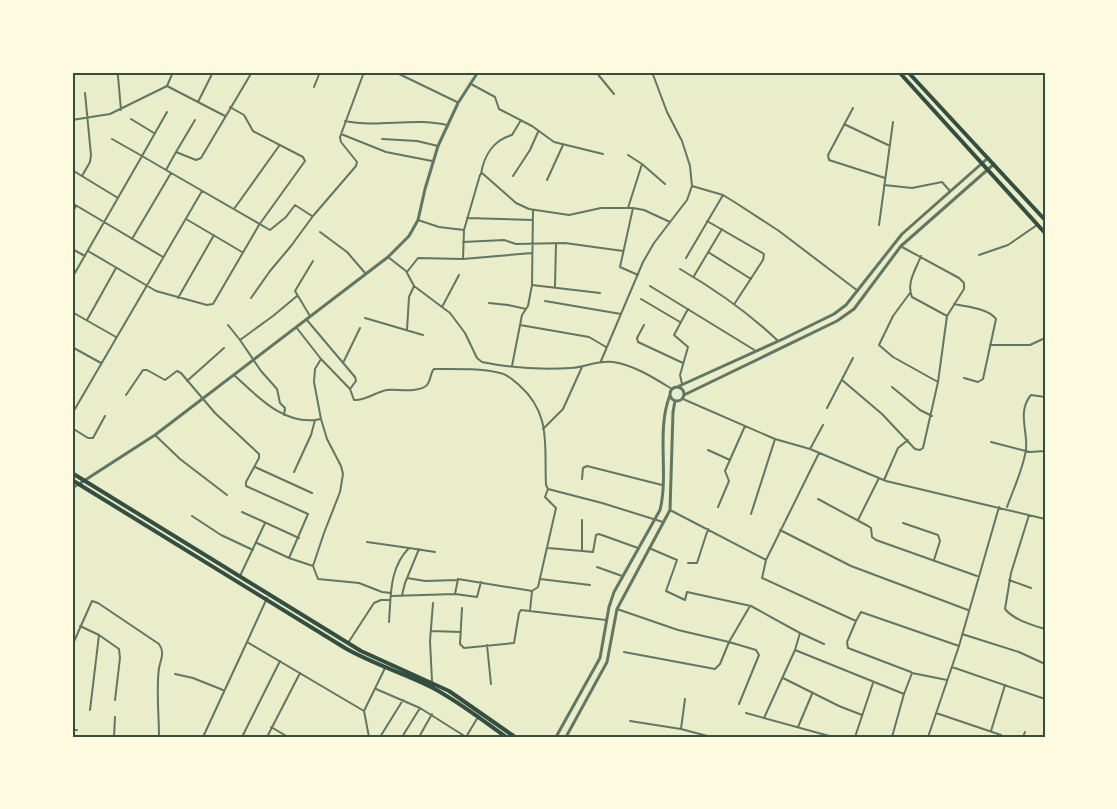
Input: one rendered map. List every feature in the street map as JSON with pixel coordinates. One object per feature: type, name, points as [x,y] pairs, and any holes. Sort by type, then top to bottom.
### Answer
[{"type":"main road","points":[[898,72],[1045,233]]},
{"type":"main road","points":[[908,72],[1045,220]]},
{"type":"main road","points":[[72,473],[348,643],[374,658],[432,682],[515,737]]},
{"type":"main road","points":[[72,480],[345,648],[430,687],[506,737]]},
{"type":"street","points":[[116,72],[121,110]]},
{"type":"street","points":[[72,120],[121,110],[167,86],[173,72]]},
{"type":"street","points":[[198,102],[213,72]]},
{"type":"street","points":[[176,152],[196,160],[201,158],[252,72]]},
{"type":"street","points":[[314,87],[320,72]]},
{"type":"street","points":[[251,298],[313,216],[356,166],[357,162],[351,153],[340,142],[340,134],[364,72]]},
{"type":"street","points":[[395,72],[458,103]]},
{"type":"street","points":[[72,489],[155,435],[203,400],[253,359],[388,257],[409,236],[418,220],[438,146],[458,103],[478,72]]},
{"type":"street","points":[[596,72],[614,94]]},
{"type":"street","points":[[601,361],[654,243],[687,200],[692,186],[690,166],[682,141],[667,112],[652,72]]},
{"type":"street","points":[[471,84],[495,97],[499,109],[539,130],[554,142],[603,154]]},
{"type":"street","points":[[167,86],[225,116]]},
{"type":"street","points":[[82,176],[92,154],[86,93]]},
{"type":"street","points":[[88,251],[156,291],[207,305],[213,304],[259,225],[305,161],[303,157],[253,131],[244,115],[230,107]]},
{"type":"street","points":[[853,108],[828,155],[829,160],[885,178]]},
{"type":"street","points":[[72,278],[168,112]]},
{"type":"street","points":[[131,119],[155,133]]},
{"type":"street","points":[[166,170],[195,120]]},
{"type":"street","points":[[463,259],[464,230],[486,155],[503,138],[512,135],[521,120]]},
{"type":"street","points":[[345,121],[367,124],[408,121],[447,125]]},
{"type":"street","points":[[879,225],[892,122]]},
{"type":"street","points":[[844,124],[889,145]]},
{"type":"street","points":[[513,176],[530,150],[539,130]]},
{"type":"street","points":[[340,134],[386,152],[433,162]]},
{"type":"street","points":[[112,139],[270,230],[288,215],[295,205],[313,216]]},
{"type":"street","points":[[382,139],[417,141],[438,146]]},
{"type":"street","points":[[234,210],[280,145]]},
{"type":"street","points":[[547,180],[563,145]]},
{"type":"street","points":[[628,155],[665,184]]},
{"type":"street","points":[[556,737],[600,658],[611,598],[656,519],[662,504],[665,413],[670,395],[675,388],[834,314],[846,305],[858,291],[902,234],[988,158]]},
{"type":"street","points":[[628,208],[642,164]]},
{"type":"street","points":[[675,401],[837,321],[854,309],[901,246],[994,164]]},
{"type":"street","points":[[72,170],[118,198]]},
{"type":"street","points":[[132,239],[171,173]]},
{"type":"street","points":[[481,174],[484,174],[516,203],[533,210],[569,215],[601,208],[633,208],[644,210],[670,223]]},
{"type":"street","points":[[884,185],[912,188],[942,182],[950,191]]},
{"type":"street","points":[[692,186],[723,195],[779,231],[858,291]]},
{"type":"street","points":[[72,414],[202,191]]},
{"type":"street","points":[[686,258],[723,195]]},
{"type":"street","points":[[72,203],[164,257]]},
{"type":"street","points":[[72,213],[76,206]]},
{"type":"street","points":[[633,208],[620,269],[638,275]]},
{"type":"street","points":[[512,366],[522,315],[526,309],[532,285],[533,210]]},
{"type":"street","points":[[467,218],[533,220]]},
{"type":"street","points":[[186,219],[242,252]]},
{"type":"street","points":[[418,220],[439,227],[464,230]]},
{"type":"street","points":[[707,221],[764,254],[763,260],[735,303]]},
{"type":"street","points":[[979,255],[1008,245],[1037,225]]},
{"type":"street","points":[[694,277],[722,229]]},
{"type":"street","points":[[320,231],[347,252],[366,274]]},
{"type":"street","points":[[178,298],[214,235]]},
{"type":"street","points":[[463,242],[504,240],[516,244],[556,243],[623,251]]},
{"type":"street","points":[[555,287],[556,243]]},
{"type":"street","points":[[842,380],[882,414],[915,449],[922,449],[932,416],[947,316],[964,289],[962,280],[901,246]]},
{"type":"street","points":[[72,249],[84,256]]},
{"type":"street","points":[[708,252],[751,279]]},
{"type":"street","points":[[407,272],[418,258],[463,259],[533,253]]},
{"type":"street","points":[[921,256],[909,286],[910,293],[912,297],[947,316]]},
{"type":"street","points":[[388,257],[407,272],[414,286],[457,321],[479,360],[548,369],[582,367],[601,361],[626,365],[681,389],[683,397]]},
{"type":"street","points":[[310,316],[295,291],[313,261]]},
{"type":"street","points":[[87,320],[116,268]]},
{"type":"street","points":[[680,269],[735,303],[778,341]]},
{"type":"street","points":[[442,307],[459,275]]},
{"type":"street","points":[[532,285],[600,293]]},
{"type":"street","points":[[407,331],[409,297],[414,286]]},
{"type":"street","points":[[650,286],[756,351]]},
{"type":"street","points":[[910,293],[893,316],[879,345],[893,357],[938,382]]},
{"type":"street","points":[[240,340],[297,296]]},
{"type":"street","points":[[641,300],[680,323]]},
{"type":"street","points":[[545,301],[621,314]]},
{"type":"street","points":[[489,303],[526,309]]},
{"type":"street","points":[[954,304],[979,309],[996,319],[982,381],[964,378]]},
{"type":"street","points":[[682,384],[680,375],[688,345],[674,335],[688,309]]},
{"type":"street","points":[[72,312],[116,337]]},
{"type":"street","points":[[365,318],[423,335]]},
{"type":"street","points":[[306,319],[356,379],[350,388]]},
{"type":"street","points":[[228,325],[277,389],[280,403],[285,408],[284,415]]},
{"type":"street","points":[[520,325],[589,337],[606,347]]},
{"type":"street","points":[[644,325],[637,338],[638,342],[683,363]]},
{"type":"street","points":[[296,327],[321,359],[350,388],[353,398],[357,401],[380,392],[423,387],[429,382],[434,369],[499,372],[517,383],[539,409],[548,489],[546,500],[556,508],[537,589],[532,591],[481,582],[425,581],[407,578]]},
{"type":"street","points":[[343,363],[360,328]]},
{"type":"street","points":[[990,345],[1030,345],[1045,338]]},
{"type":"street","points":[[187,381],[225,348]]},
{"type":"street","points":[[73,349],[101,363]]},
{"type":"street","points":[[827,408],[853,358]]},
{"type":"street","points":[[321,359],[315,369],[314,382],[321,419],[327,439],[343,474],[340,492],[313,566],[318,579],[359,583],[391,596]]},
{"type":"street","points":[[543,429],[563,409],[582,367]]},
{"type":"street","points":[[126,395],[141,372],[145,370],[165,380],[175,372],[179,372],[234,432],[259,454],[246,486],[308,514],[289,558]]},
{"type":"street","points":[[234,375],[272,409],[284,415],[321,419]]},
{"type":"street","points":[[892,387],[920,410],[932,416]]},
{"type":"street","points":[[670,395],[675,401]]},
{"type":"street","points":[[1006,509],[1026,451],[1023,423],[1028,399],[1031,395],[1045,397]]},
{"type":"street","points":[[683,397],[775,439],[810,449],[884,480],[1045,519]]},
{"type":"street","points":[[566,737],[607,662],[617,609],[670,510],[675,401]]},
{"type":"street","points":[[72,428],[93,438],[105,416]]},
{"type":"street","points":[[294,472],[311,435],[315,420]]},
{"type":"street","points":[[810,449],[823,424]]},
{"type":"street","points":[[718,507],[729,481],[725,471],[745,426]]},
{"type":"street","points":[[155,435],[180,459],[227,495]]},
{"type":"street","points":[[751,514],[775,439]]},
{"type":"street","points":[[884,480],[898,448],[908,440]]},
{"type":"street","points":[[991,442],[1026,451],[1045,451]]},
{"type":"street","points":[[708,450],[730,460]]},
{"type":"street","points":[[819,453],[780,530],[766,561],[762,578],[856,621]]},
{"type":"street","points":[[582,479],[583,468],[587,466],[663,485]]},
{"type":"street","points":[[255,467],[312,493]]},
{"type":"street","points":[[858,520],[879,478]]},
{"type":"street","points":[[548,489],[602,502],[663,522]]},
{"type":"street","points":[[818,499],[870,527],[872,537],[876,540],[978,576]]},
{"type":"street","points":[[928,737],[959,646],[999,507]]},
{"type":"street","points":[[670,510],[766,561]]},
{"type":"street","points":[[242,512],[299,538]]},
{"type":"street","points":[[1029,514],[1009,580],[1005,605],[1006,611],[1029,624],[1045,629]]},
{"type":"street","points":[[192,516],[221,535],[253,550]]},
{"type":"street","points":[[582,520],[582,551]]},
{"type":"street","points":[[240,576],[265,523]]},
{"type":"street","points":[[903,523],[938,535],[940,541],[934,560]]},
{"type":"street","points":[[688,563],[697,563],[708,530]]},
{"type":"street","points":[[780,530],[851,566],[968,610]]},
{"type":"street","points":[[548,548],[591,552],[594,550],[597,534],[638,548]]},
{"type":"street","points":[[367,542],[435,552]]},
{"type":"street","points":[[257,543],[313,566]]},
{"type":"street","points":[[389,622],[391,579],[402,555],[409,548]]},
{"type":"street","points":[[649,548],[677,561],[666,591],[685,600],[687,592],[750,606],[824,644]]},
{"type":"street","points":[[402,595],[419,549]]},
{"type":"street","points":[[597,567],[622,576]]},
{"type":"street","points":[[540,579],[590,585]]},
{"type":"street","points":[[455,594],[457,580]]},
{"type":"street","points":[[1009,580],[1031,588]]},
{"type":"street","points":[[348,643],[374,603],[391,596],[402,595],[455,594],[477,597],[481,582]]},
{"type":"street","points":[[530,612],[532,591]]},
{"type":"street","points":[[203,737],[267,598]]},
{"type":"street","points":[[72,646],[90,603],[95,602],[147,635],[162,649],[159,674],[159,737]]},
{"type":"street","points":[[432,682],[433,603]]},
{"type":"street","points":[[624,652],[716,669],[750,606]]},
{"type":"street","points":[[462,608],[460,644],[462,648],[514,643],[519,611],[607,620]]},
{"type":"street","points":[[617,609],[678,630],[759,652],[739,704]]},
{"type":"street","points":[[947,680],[912,673],[848,648],[848,639],[861,612],[959,646]]},
{"type":"street","points":[[80,626],[116,646],[120,652],[115,700]]},
{"type":"street","points":[[431,631],[461,632]]},
{"type":"street","points":[[764,718],[795,650],[800,633]]},
{"type":"street","points":[[962,633],[1019,652],[1045,664]]},
{"type":"street","points":[[90,710],[99,635]]},
{"type":"street","points":[[248,642],[364,711]]},
{"type":"street","points":[[488,645],[491,684]]},
{"type":"street","points":[[795,650],[904,694]]},
{"type":"street","points":[[242,737],[280,661]]},
{"type":"street","points":[[952,666],[1045,699]]},
{"type":"street","points":[[369,737],[364,711],[385,668]]},
{"type":"street","points":[[267,737],[300,673]]},
{"type":"street","points":[[892,737],[912,673]]},
{"type":"street","points":[[175,674],[225,690]]},
{"type":"street","points":[[783,678],[862,715]]},
{"type":"street","points":[[855,737],[874,682]]},
{"type":"street","points":[[991,732],[1005,685]]},
{"type":"street","points":[[376,689],[432,714],[466,737],[478,717]]},
{"type":"street","points":[[798,727],[812,693]]},
{"type":"street","points":[[681,729],[685,699]]},
{"type":"street","points":[[380,737],[403,700]]},
{"type":"street","points":[[402,737],[420,708]]},
{"type":"street","points":[[746,713],[833,737]]},
{"type":"street","points":[[936,713],[1001,735]]},
{"type":"street","points":[[419,737],[432,714]]},
{"type":"street","points":[[114,737],[115,717]]},
{"type":"street","points":[[630,721],[681,729],[711,737]]},
{"type":"street","points":[[271,727],[288,737]]},
{"type":"street","points":[[72,730],[77,730]]},
{"type":"street","points":[[1023,737],[1025,732]]}]
